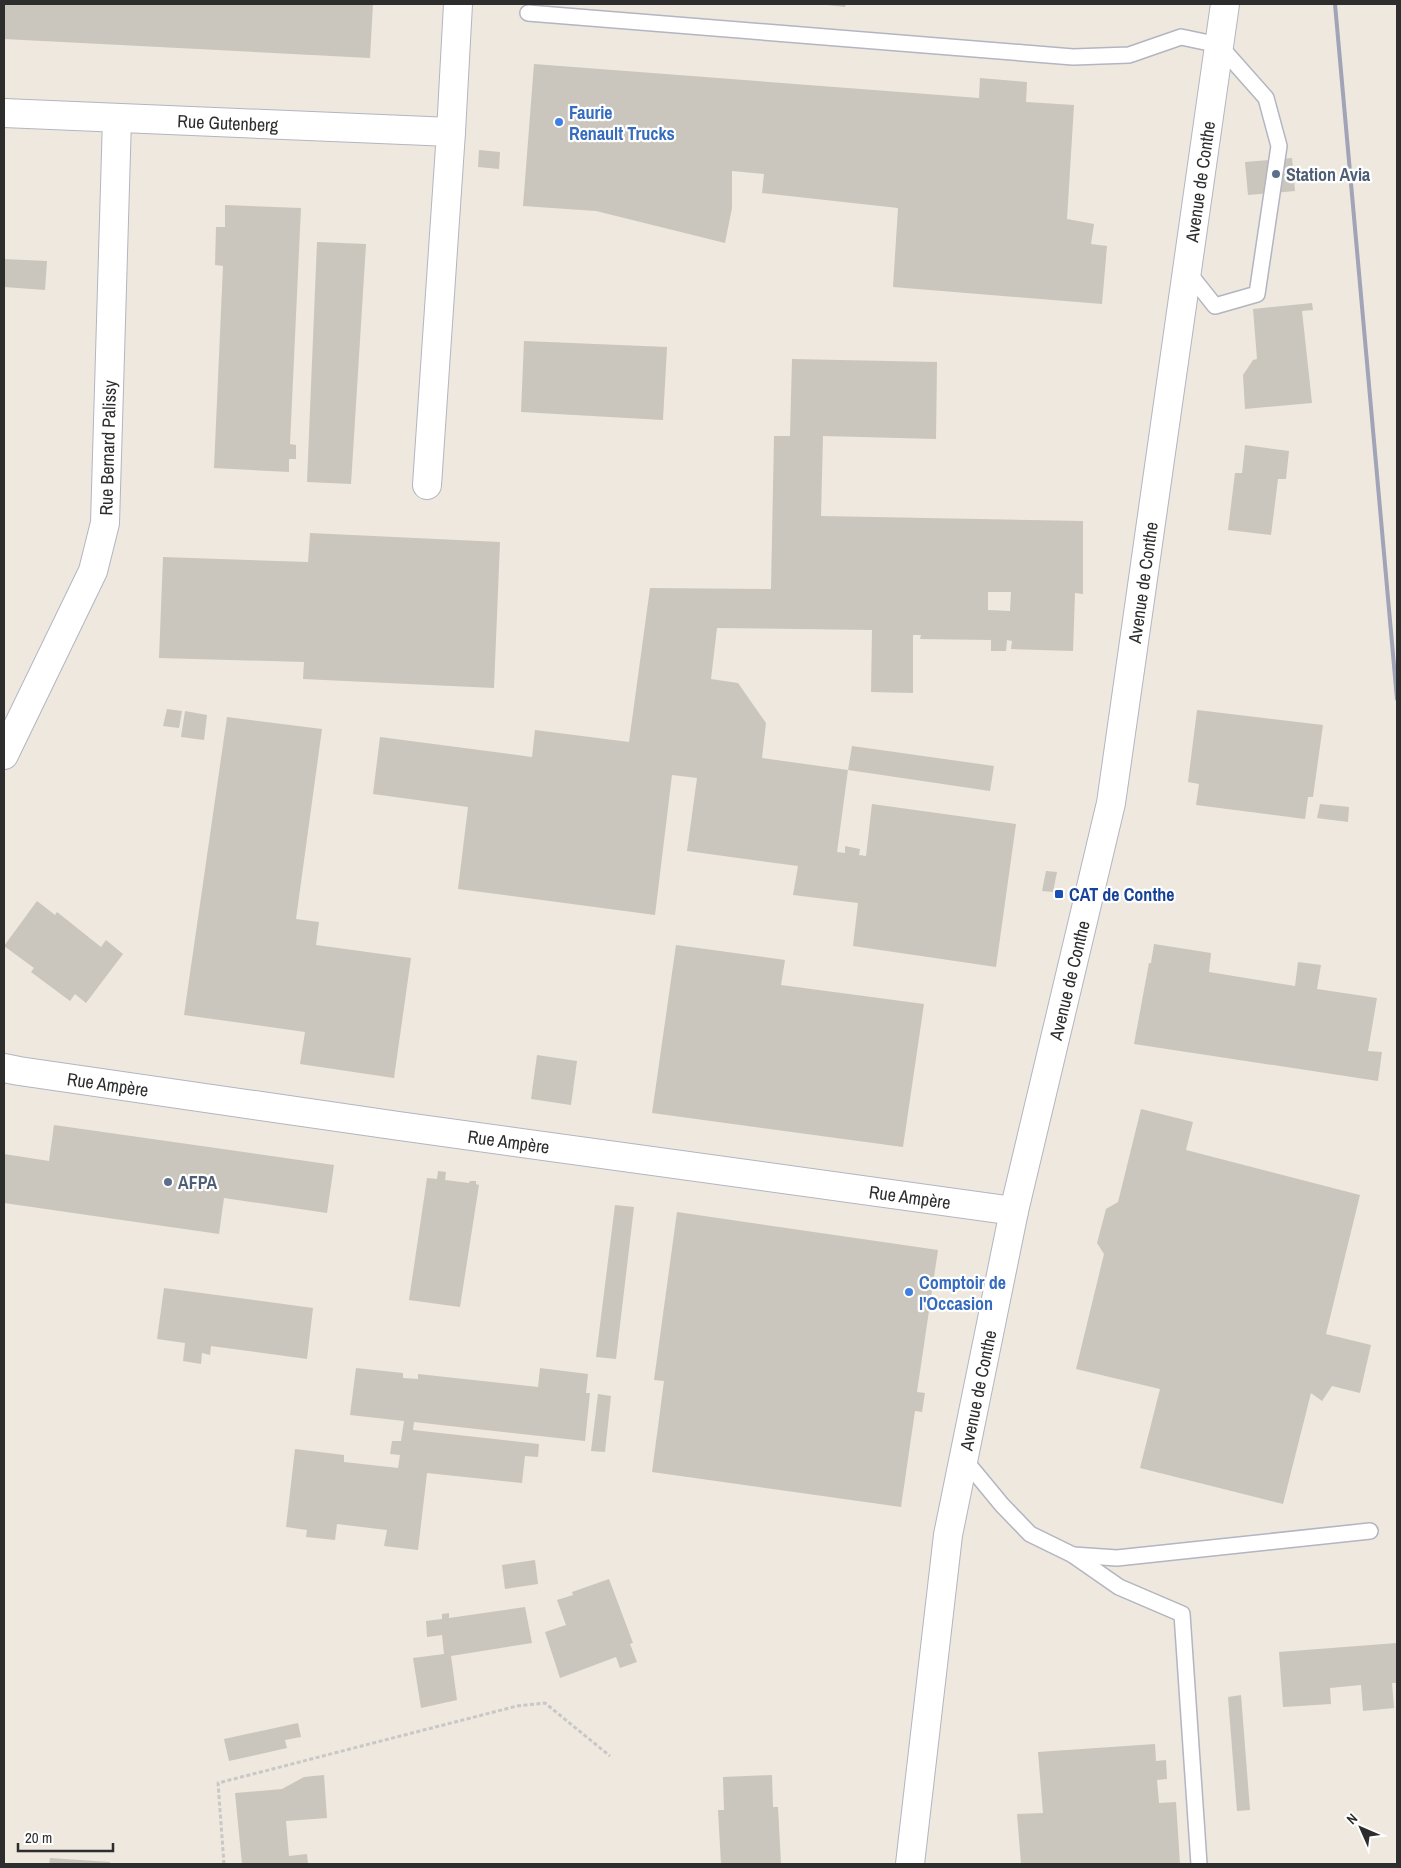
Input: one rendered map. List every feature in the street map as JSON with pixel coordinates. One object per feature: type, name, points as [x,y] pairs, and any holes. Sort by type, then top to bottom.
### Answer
[{"type":"street","points":[[427,484],[458,4]]},
{"type":"street","name":"Avenue de Conthe","points":[[910,1864],[948,1535],[1014,1211],[1110,803],[1188,272],[1225,4]]},
{"type":"street","name":"Rue Gutenberg","points":[[4,113],[451,132]]},
{"type":"street","name":"Rue Bernard Palissy","points":[[4,754],[93,571],[105,523],[117,119]]},
{"type":"street","name":"Rue Ampère","points":[[4,1068],[399,1126],[1014,1211]]},
{"type":"lane","points":[[528,13],[1073,57],[1129,54],[1181,37],[1219,45],[1266,98],[1279,146],[1257,294],[1215,306],[1188,272]]},
{"type":"lane","points":[[964,1459],[1002,1505],[1030,1534],[1073,1555],[1119,1587],[1182,1614],[1199,1864]]},
{"type":"lane","points":[[1073,1555],[1117,1558],[1370,1531]]},
{"type":"path","points":[[224,1864],[218,1784],[517,1706],[545,1703],[610,1756]]},
{"type":"building","points":[[4,4],[373,4],[370,58],[4,39]]},
{"type":"building","points":[[827,4],[846,4],[845,7]]},
{"type":"building","points":[[534,64],[979,98],[980,78],[1027,82],[1026,102],[1074,105],[1067,219],[1094,224],[1091,244],[1107,246],[1102,304],[893,287],[898,208],[762,193],[764,174],[732,171],[732,208],[725,243],[596,211],[523,206]]},
{"type":"building","points":[[479,150],[500,152],[499,169],[478,167]]},
{"type":"building","points":[[1292,158],[1295,191],[1248,195],[1245,162]]},
{"type":"building","points":[[225,205],[301,208],[290,444],[296,445],[296,459],[289,459],[289,472],[214,468],[223,266],[215,265],[216,227],[225,227]]},
{"type":"building","points":[[317,242],[366,244],[351,484],[307,482]]},
{"type":"building","points":[[4,259],[47,261],[45,290],[4,287]]},
{"type":"building","points":[[1312,303],[1313,310],[1302,311],[1312,403],[1245,409],[1243,375],[1253,360],[1257,359],[1253,309]]},
{"type":"building","points":[[524,341],[667,347],[663,420],[521,412]]},
{"type":"building","points":[[792,359],[937,362],[936,439],[823,436],[821,516],[1083,521],[1083,594],[1075,593],[1073,651],[1011,649],[1012,641],[1007,640],[1006,651],[991,651],[991,640],[920,639],[921,635],[913,635],[913,693],[871,692],[872,630],[717,628],[711,679],[738,683],[766,723],[762,758],[848,770],[837,852],[845,853],[845,846],[860,849],[859,855],[866,856],[872,804],[1016,824],[996,967],[853,946],[858,903],[793,895],[798,866],[687,851],[697,778],[672,775],[655,915],[458,889],[468,807],[373,794],[380,737],[532,757],[535,730],[629,742],[650,588],[771,589],[774,436],[790,436]],"holes":[[[988,592],[1011,592],[1010,611],[988,610]]]},
{"type":"building","points":[[1245,445],[1289,451],[1286,479],[1278,479],[1271,535],[1228,530],[1235,473],[1242,473]]},
{"type":"building","points":[[310,533],[500,542],[494,688],[303,679],[304,662],[159,658],[163,557],[308,562]]},
{"type":"building","points":[[167,709],[182,711],[179,728],[163,726]]},
{"type":"building","points":[[1197,710],[1323,725],[1313,797],[1308,797],[1305,819],[1196,805],[1199,784],[1188,782]]},
{"type":"building","points":[[185,711],[207,715],[204,740],[181,737]]},
{"type":"building","points":[[227,717],[322,729],[296,919],[319,922],[316,945],[411,958],[394,1078],[300,1064],[305,1032],[184,1015]]},
{"type":"building","points":[[852,746],[994,766],[990,791],[848,770]]},
{"type":"building","points":[[1320,804],[1349,807],[1348,822],[1317,818]]},
{"type":"building","points":[[1046,871],[1057,872],[1053,892],[1042,891]]},
{"type":"building","points":[[37,901],[55,915],[57,912],[101,947],[106,940],[123,954],[86,1003],[75,994],[70,1001],[31,972],[34,968],[4,946]]},
{"type":"building","points":[[1154,944],[1211,953],[1209,972],[1295,986],[1298,962],[1321,965],[1317,989],[1377,998],[1368,1051],[1382,1052],[1378,1081],[1134,1044]]},
{"type":"building","points":[[676,945],[785,960],[781,985],[924,1004],[903,1147],[652,1113]]},
{"type":"building","points":[[537,1055],[577,1061],[571,1105],[531,1099]]},
{"type":"building","points":[[1141,1109],[1193,1122],[1186,1150],[1360,1195],[1326,1334],[1371,1345],[1360,1393],[1332,1386],[1322,1401],[1311,1393],[1283,1504],[1140,1468],[1160,1389],[1076,1369],[1104,1254],[1097,1243],[1106,1209],[1118,1202]]},
{"type":"building","name":"AFPA","points":[[54,1125],[334,1165],[327,1213],[224,1198],[219,1234],[4,1203],[4,1154],[49,1161]]},
{"type":"building","points":[[438,1171],[446,1172],[445,1180],[469,1183],[470,1181],[476,1181],[476,1184],[479,1185],[460,1307],[409,1300],[427,1178],[437,1179]]},
{"type":"building","points":[[615,1205],[634,1207],[616,1359],[596,1357]]},
{"type":"building","points":[[677,1212],[938,1250],[917,1392],[925,1393],[922,1412],[915,1411],[901,1507],[652,1472],[664,1381],[654,1380]]},
{"type":"building","points":[[164,1288],[313,1308],[307,1359],[211,1346],[210,1355],[202,1353],[201,1364],[183,1361],[185,1343],[157,1339]]},
{"type":"building","points":[[356,1368],[403,1373],[403,1378],[418,1379],[418,1374],[538,1387],[540,1368],[588,1374],[586,1393],[590,1393],[585,1441],[414,1422],[413,1430],[539,1444],[538,1457],[525,1456],[522,1483],[427,1473],[418,1550],[384,1546],[387,1530],[337,1524],[335,1540],[306,1537],[307,1530],[286,1527],[295,1449],[344,1455],[344,1462],[398,1468],[400,1455],[390,1454],[392,1441],[401,1441],[404,1421],[350,1415]]},
{"type":"building","points":[[598,1394],[611,1396],[605,1452],[591,1451]]},
{"type":"building","points":[[535,1560],[538,1584],[505,1589],[502,1565]]},
{"type":"building","points":[[609,1579],[633,1643],[630,1644],[637,1662],[620,1668],[616,1657],[560,1678],[545,1632],[566,1625],[557,1600],[573,1595],[572,1592]]},
{"type":"building","points":[[525,1607],[532,1643],[451,1656],[457,1700],[421,1708],[413,1658],[444,1654],[442,1635],[427,1637],[426,1621],[442,1619],[442,1614],[449,1613],[449,1618]]},
{"type":"building","points":[[1397,1643],[1397,1683],[1392,1683],[1394,1708],[1363,1711],[1361,1685],[1330,1688],[1331,1704],[1283,1707],[1279,1652]]},
{"type":"building","points":[[1241,1695],[1250,1810],[1237,1811],[1228,1697]]},
{"type":"building","points":[[298,1723],[301,1737],[285,1740],[287,1748],[229,1761],[224,1739]]},
{"type":"building","points":[[1155,1744],[1156,1761],[1166,1760],[1167,1779],[1157,1780],[1159,1803],[1176,1802],[1180,1864],[1021,1864],[1017,1814],[1043,1813],[1038,1752]]},
{"type":"building","points":[[324,1775],[327,1818],[286,1821],[289,1856],[307,1854],[308,1864],[242,1864],[235,1793],[282,1789],[304,1777]]},
{"type":"building","points":[[772,1775],[773,1807],[778,1807],[781,1864],[721,1864],[718,1810],[724,1810],[723,1777]]},
{"type":"building","points":[[50,1858],[110,1862],[109,1864],[49,1864]]},
{"type":"railway","points":[[1335,4],[1397,699]]},
{"type":"place","name":"Faurie Renault Trucks","points":[[559,122]]},
{"type":"place","name":"Station Avia","points":[[1276,174]]},
{"type":"place","name":"CAT de Conthe","points":[[1059,894]]},
{"type":"place","name":"AFPA","points":[[168,1182]]},
{"type":"place","name":"Comptoir de l'Occasion","points":[[909,1292]]}]
